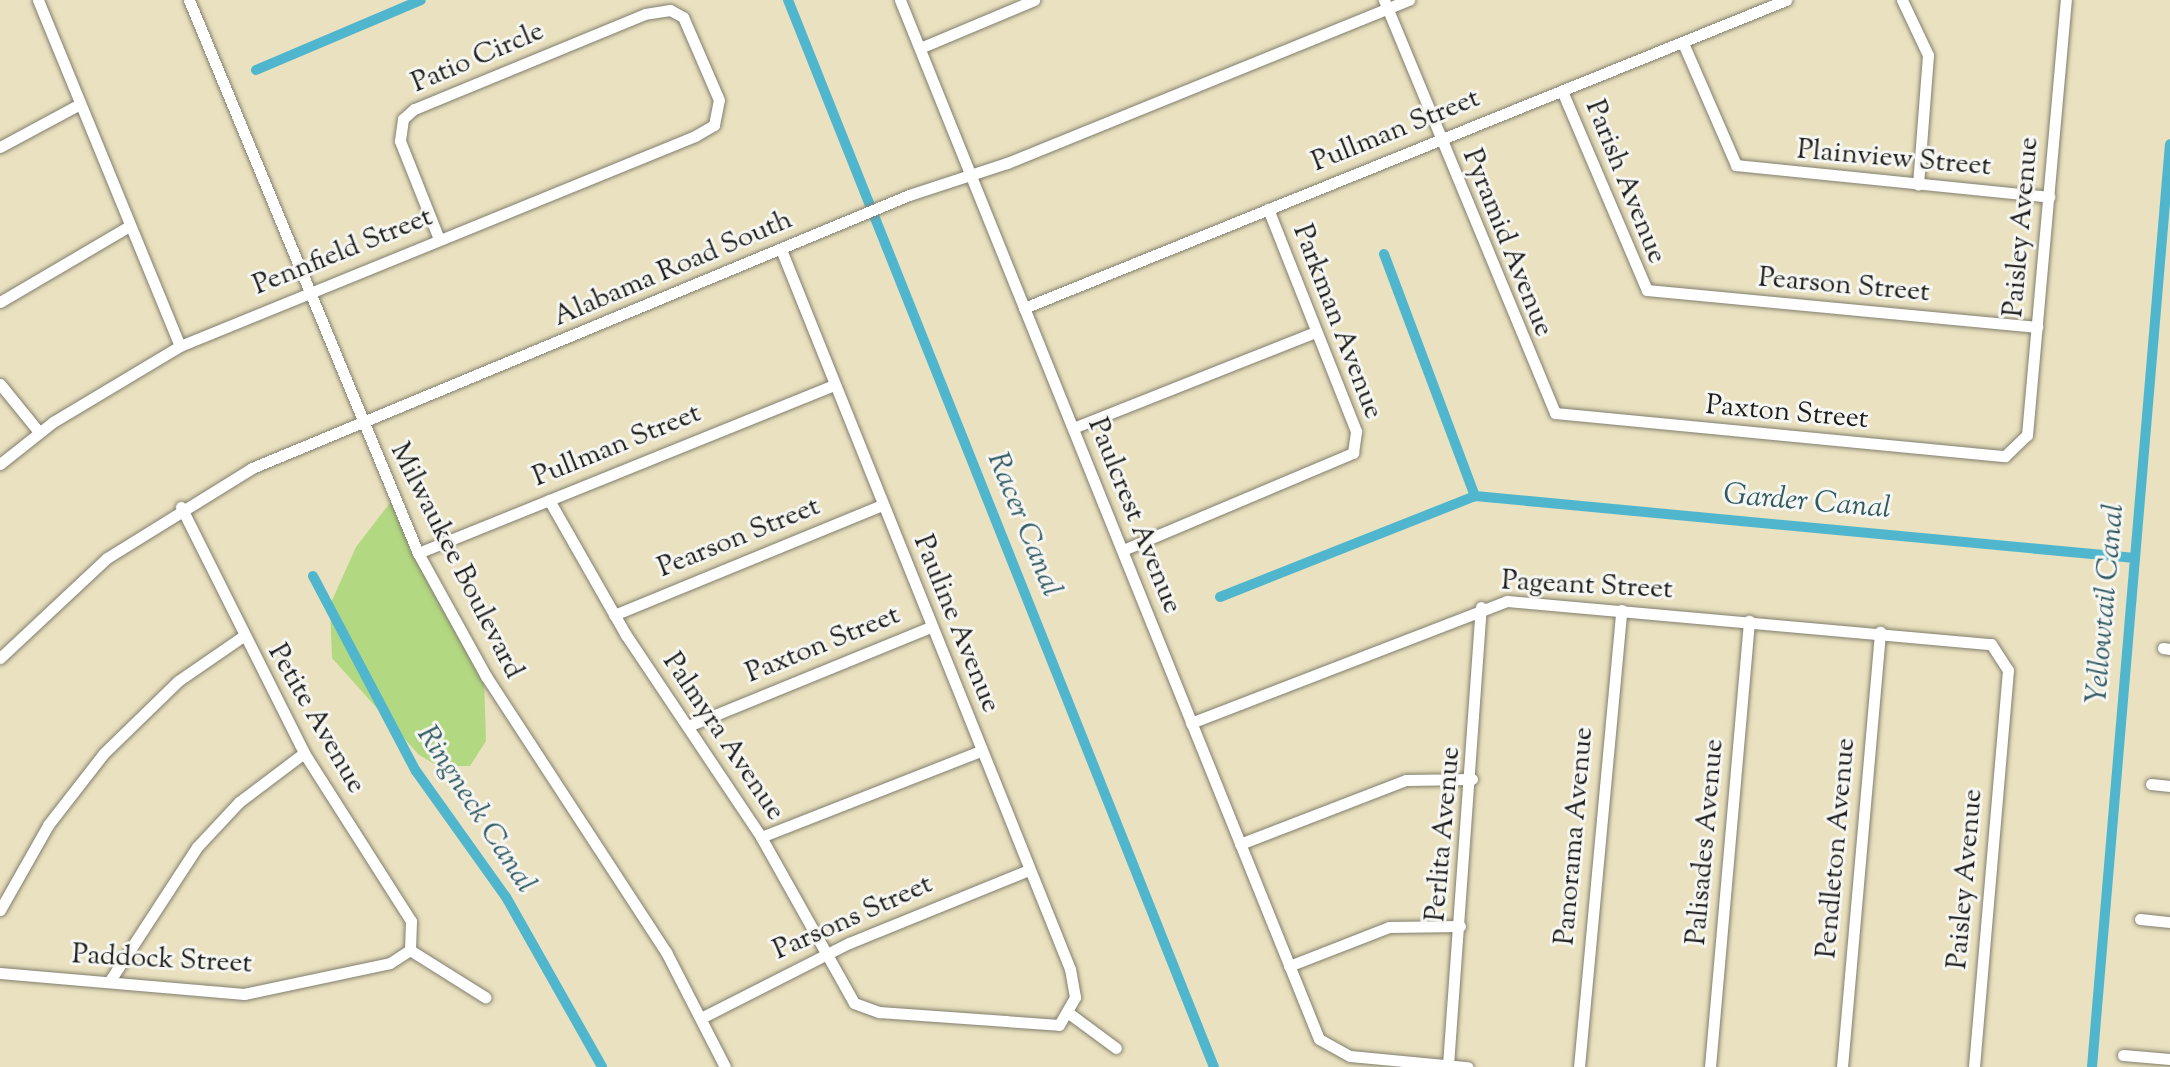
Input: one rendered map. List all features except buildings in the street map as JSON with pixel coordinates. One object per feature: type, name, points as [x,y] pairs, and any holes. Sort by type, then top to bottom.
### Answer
[{"type":"street","points":[[38,0],[128,227],[180,346]]},
{"type":"street","name":"Milwaukee Boulevard","points":[[189,0],[307,293],[418,553],[486,676],[643,913],[725,1067]]},
{"type":"street","name":"Paulcrest Avenue","points":[[900,0],[1289,966],[1327,1048],[1448,1065]]},
{"type":"street","points":[[920,48],[1034,0]]},
{"type":"street","name":"Alabama Road South","points":[[2,651],[107,558],[181,507],[361,422],[782,252],[859,215],[970,176],[1386,4],[1409,0]]},
{"type":"street","name":"Pullman Street","points":[[1024,308],[1786,0]]},
{"type":"street","points":[[1902,0],[1928,55],[1918,185]]},
{"type":"street","name":"Paisley Avenue","points":[[2015,453],[2027,435],[2066,0]]},
{"type":"street","name":"Pyramid Avenue","points":[[1386,4],[1439,140],[1555,413]]},
{"type":"street","name":"Patio Circle","points":[[439,239],[399,128],[433,100],[670,10],[689,26],[719,116]]},
{"type":"street","name":"Plainview Street","points":[[1683,43],[1736,165],[2049,197]]},
{"type":"street","name":"Parish Avenue","points":[[1562,91],[1647,290]]},
{"type":"street","points":[[0,147],[80,104]]},
{"type":"street","name":"Pennfield Street","points":[[0,464],[39,432],[180,346],[695,136],[719,116]]},
{"type":"street","name":"Parkman Avenue","points":[[1123,550],[1353,453],[1356,431],[1268,209]]},
{"type":"street","points":[[0,302],[128,227]]},
{"type":"street","name":"Pauline Avenue","points":[[782,252],[1074,981],[1070,1014]]},
{"type":"street","name":"Pearson Street","points":[[1647,290],[2037,327]]},
{"type":"street","points":[[1073,428],[1316,332]]},
{"type":"street","points":[[0,384],[39,432]]},
{"type":"street","name":"Pullman Street","points":[[418,553],[834,385]]},
{"type":"street","name":"Paxton Street","points":[[1555,413],[2015,453]]},
{"type":"street","name":"Palmyra Avenue","points":[[549,500],[614,615],[761,837],[854,1003],[879,1012],[1023,1026],[1059,1025],[1070,1014]]},
{"type":"street","name":"Pearson Street","points":[[614,615],[882,505]]},
{"type":"street","name":"Petite Avenue","points":[[181,507],[242,637],[304,753],[411,921],[410,950]]},
{"type":"street","name":"Pageant Street","points":[[1191,723],[1481,607],[1522,601],[1880,632],[2000,649]]},
{"type":"street","name":"Perlita Avenue","points":[[1448,1065],[1472,779],[1481,607]]},
{"type":"street","name":"Panorama Avenue","points":[[1579,1067],[1621,610]]},
{"type":"street","name":"Palisades Avenue","points":[[1710,1067],[1749,621]]},
{"type":"street","name":"Paxton Street","points":[[688,726],[931,627]]},
{"type":"street","name":"Pendleton Avenue","points":[[1842,1067],[1880,632]]},
{"type":"street","points":[[0,910],[48,825],[104,753],[178,681],[242,637]]},
{"type":"street","name":"Paisley Avenue","points":[[1974,1067],[2008,670],[2000,649]]},
{"type":"street","points":[[761,837],[981,751]]},
{"type":"street","points":[[109,982],[197,847],[304,753]]},
{"type":"street","points":[[1240,844],[1406,780],[1472,779]]},
{"type":"street","points":[[2151,784],[2170,786]]},
{"type":"street","name":"Parsons Street","points":[[701,1018],[827,953],[1029,870]]},
{"type":"street","points":[[2140,919],[2170,922]]},
{"type":"street","points":[[1289,966],[1389,927],[1460,926]]},
{"type":"street","points":[[410,950],[485,997]]},
{"type":"street","name":"Paddock Street","points":[[0,973],[244,994],[390,963],[410,950]]},
{"type":"street","points":[[1070,1014],[1116,1048]]},
{"type":"street","points":[[2123,1055],[2170,1059]]},
{"type":"street","points":[[1448,1065],[1467,1067]]},
{"type":"green space","points":[[393,499],[484,677],[486,741],[470,766],[438,766],[419,755],[332,658],[330,605],[356,547]]},
{"type":"waterway","points":[[256,70],[421,0]]},
{"type":"waterway","name":"Racer Canal","points":[[788,0],[1214,1067]]},
{"type":"waterway","name":"Yellowtail Canal","points":[[2092,1067],[2170,144]]},
{"type":"waterway","name":"Garder Canal","points":[[1384,254],[1475,496]]},
{"type":"waterway","name":"Garder Canal","points":[[1220,597],[1475,496],[2135,558]]},
{"type":"waterway","name":"Ringneck Canal","points":[[313,576],[416,771],[506,897],[602,1067]]}]
